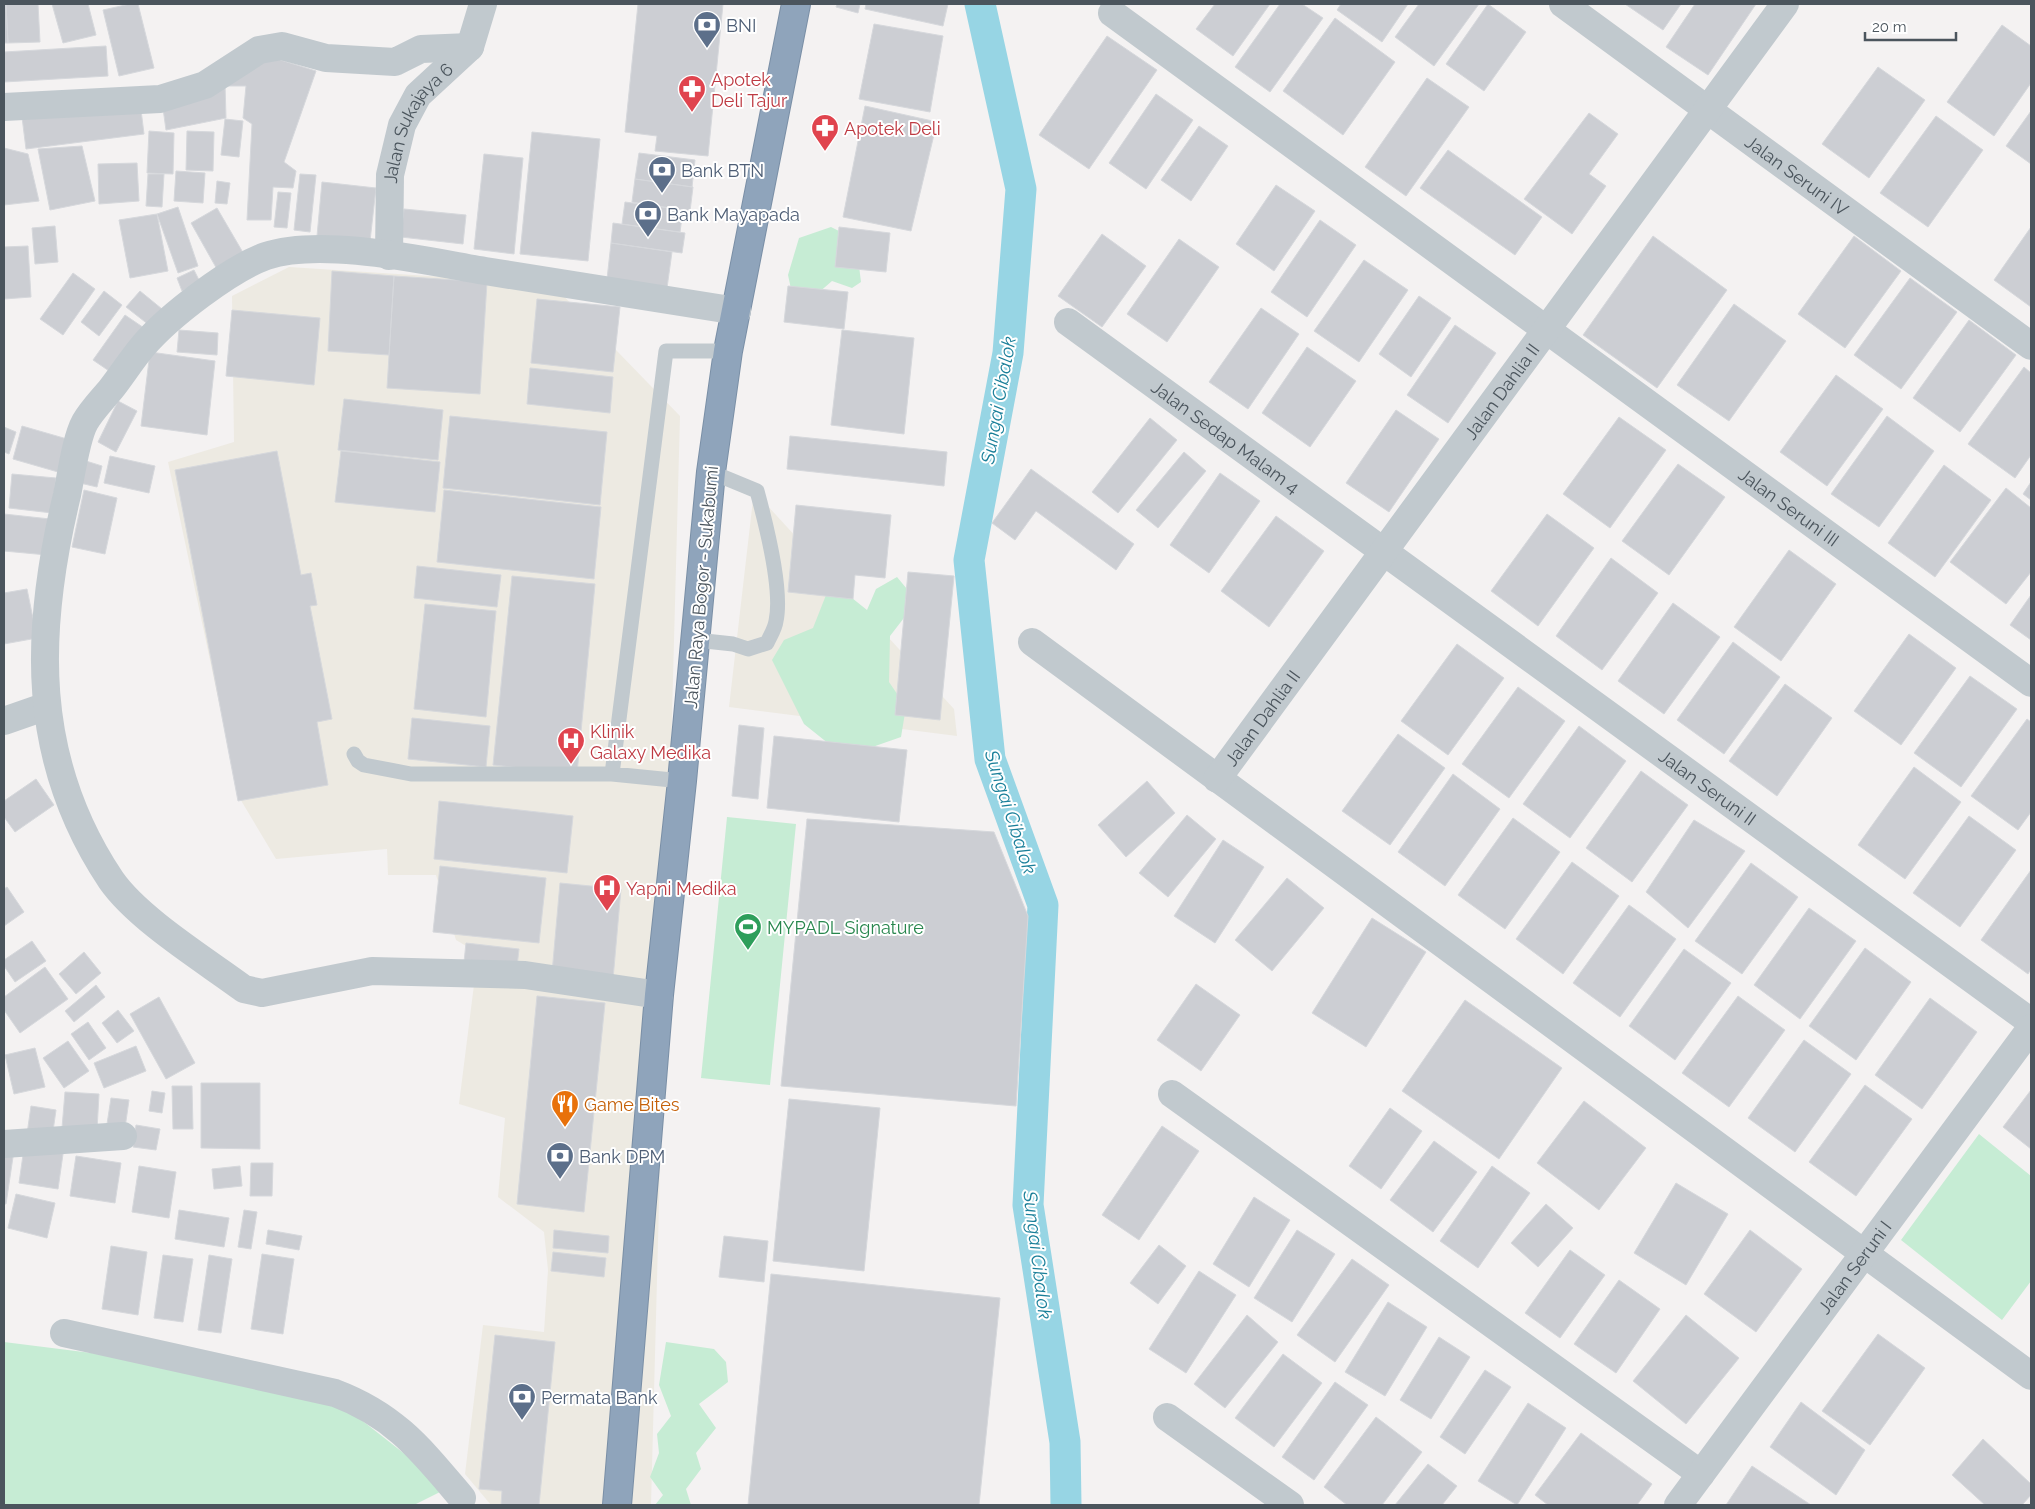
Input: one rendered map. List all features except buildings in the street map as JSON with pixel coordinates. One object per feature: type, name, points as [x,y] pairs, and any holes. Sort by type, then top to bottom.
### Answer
[{"type":"highway","name":"Jalan Raya Bogor - Sukabumi","points":[[617,1505],[659,995],[682,781],[711,472],[728,351],[796,4]]},
{"type":"street","name":"Jalan Sukajaya 6","points":[[389,256],[390,175],[402,125],[418,95],[470,47],[483,4]]},
{"type":"street","name":"Jalan Seruni IV","points":[[1562,4],[2031,346]]},
{"type":"street","name":"Jalan Dahlia II","points":[[1217,779],[1785,4]]},
{"type":"street","name":"Jalan Seruni III","points":[[1112,12],[2031,683]]},
{"type":"street","points":[[4,107],[160,99],[205,85],[259,50],[282,46],[326,58],[395,62],[421,49],[470,47]]},
{"type":"street","points":[[659,995],[525,975],[382,971],[372,971],[262,993],[244,989],[155,924],[113,882],[82,830],[66,794],[52,747],[44,666],[50,588],[62,515],[84,424],[146,343],[188,306],[227,277],[266,256],[312,248],[389,256],[737,311]]},
{"type":"street","name":"Jalan Sedap Malam 4","points":[[1068,322],[1384,552]]},
{"type":"street","name":"Jalan Seruni II","points":[[1384,552],[2031,1022]]},
{"type":"street","points":[[1032,642],[2031,1376]]},
{"type":"street","points":[[4,721],[47,706]]},
{"type":"street","name":"Jalan Seruni I","points":[[1678,1505],[2031,1028]]},
{"type":"street","points":[[1172,1094],[1701,1474]]},
{"type":"street","points":[[4,1144],[123,1136]]},
{"type":"street","points":[[64,1333],[335,1393],[359,1402],[385,1417],[411,1438],[461,1503]]},
{"type":"street","points":[[1167,1417],[1290,1505]]},
{"type":"lane","points":[[612,774],[666,351],[728,351]]},
{"type":"lane","points":[[696,640],[732,644],[748,649],[767,643],[776,622],[776,594],[770,538],[757,491],[711,472]]},
{"type":"lane","points":[[354,754],[358,761],[364,765],[411,774],[612,774],[682,781]]},
{"type":"shaded area","points":[[289,267],[552,284],[680,416],[651,1505],[491,1505],[465,1474],[483,1325],[544,1332],[548,1270],[544,1232],[498,1197],[505,1118],[459,1104],[478,953],[456,940],[436,875],[388,875],[387,849],[276,859],[239,797],[168,462],[234,442],[232,296]]},
{"type":"shaded area","points":[[754,491],[954,709],[957,736],[729,707]]},
{"type":"green space","points":[[831,227],[849,236],[857,250],[861,282],[852,288],[832,281],[817,294],[791,289],[788,275],[799,238]]},
{"type":"green space","points":[[897,577],[917,601],[890,636],[889,682],[906,707],[901,737],[861,751],[834,748],[804,724],[772,660],[784,640],[813,628],[828,590],[842,590],[867,610],[876,589]]},
{"type":"green space","name":"MYPADL Signature","points":[[727,817],[796,824],[770,1085],[701,1078]]},
{"type":"green space","points":[[1979,1134],[2031,1176],[2031,1281],[2002,1320],[1901,1240]]},
{"type":"green space","points":[[4,1342],[203,1367],[350,1411],[448,1488],[414,1505],[4,1505]]},
{"type":"green space","points":[[666,1342],[714,1349],[726,1362],[728,1382],[699,1404],[716,1428],[696,1453],[701,1469],[686,1489],[691,1505],[655,1505],[663,1495],[650,1477],[659,1453],[657,1434],[671,1416],[659,1385]]},
{"type":"waterway","name":"Sungai Cibalok","points":[[980,4],[1021,189],[1008,353],[969,560],[990,759],[1043,905],[1028,1205],[1065,1442],[1066,1505]]},
{"type":"place","name":"BNI","points":[[707,49]]},
{"type":"place","name":"Apotek Deli Tajur","points":[[692,113]]},
{"type":"place","name":"Apotek Deli","points":[[825,152]]},
{"type":"place","name":"Bank BTN","points":[[662,194]]},
{"type":"place","name":"Bank Mayapada","points":[[648,238]]},
{"type":"place","name":"Klinik Galaxy Medika","points":[[571,765]]},
{"type":"place","name":"Yapni Medika","points":[[607,912]]},
{"type":"place","name":"MYPADL Signature","points":[[748,951]]},
{"type":"place","name":"Game Bites","points":[[565,1128]]},
{"type":"place","name":"Bank DPM","points":[[560,1180]]},
{"type":"place","name":"Permata Bank","points":[[522,1421]]}]
